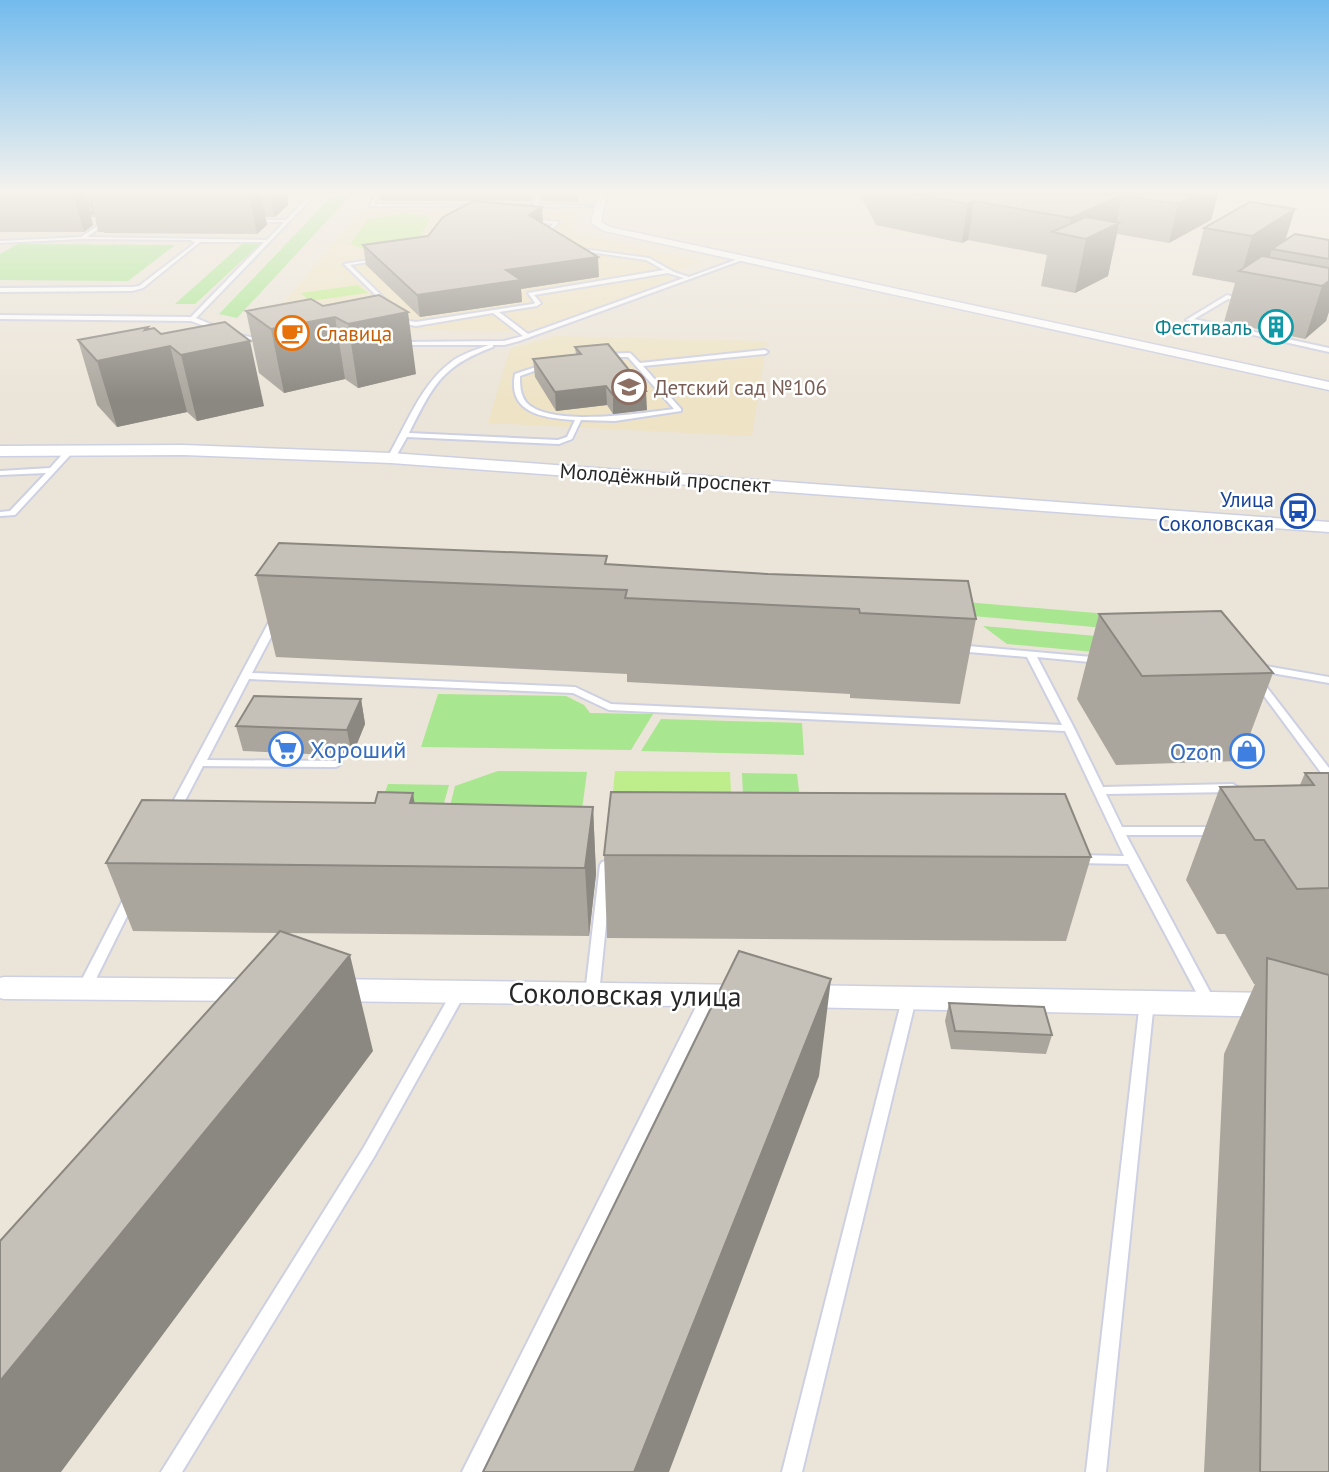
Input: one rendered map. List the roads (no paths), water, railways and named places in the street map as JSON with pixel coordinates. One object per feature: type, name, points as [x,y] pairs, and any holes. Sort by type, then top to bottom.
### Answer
[{"type":"street","points":[[760,263],[1329,386]]},
{"type":"street","name":"Молодёжный проспект","points":[[0,451],[183,450],[391,458],[1329,527]]},
{"type":"street","name":"Соколовская улица","points":[[2,994],[84,989],[278,995],[458,992],[1329,1006]]},
{"type":"lane","points":[[1,290],[132,289],[141,287],[171,263]]},
{"type":"lane","points":[[192,319],[245,263]]},
{"type":"lane","points":[[355,263],[346,264],[407,323],[416,324],[538,304],[530,296],[534,293],[669,271]]},
{"type":"lane","points":[[654,263],[688,278]]},
{"type":"lane","points":[[391,458],[430,385],[442,370],[469,354],[527,337],[732,263]]},
{"type":"lane","points":[[1252,302],[1227,297],[1189,320],[1329,350]]},
{"type":"lane","points":[[495,312],[527,337]]},
{"type":"lane","points":[[0,317],[192,319],[233,335],[275,341]]},
{"type":"lane","points":[[386,342],[504,343]]},
{"type":"lane","points":[[639,365],[765,352]]},
{"type":"lane","points":[[553,363],[518,374],[515,386],[519,395],[524,404],[538,414],[615,419],[679,410],[625,353],[595,356]]},
{"type":"lane","points":[[405,435],[559,442],[570,438],[579,418]]},
{"type":"lane","points":[[0,514],[12,513],[71,450]]},
{"type":"lane","points":[[0,473],[52,470]]},
{"type":"lane","points":[[169,822],[282,607]]},
{"type":"lane","points":[[950,647],[1108,660]]},
{"type":"lane","points":[[1030,654],[1069,728],[1132,860],[1209,1003]]},
{"type":"lane","points":[[1329,680],[1266,669],[1250,672],[1329,776]]},
{"type":"lane","points":[[245,676],[575,690],[609,707],[1069,728]]},
{"type":"lane","points":[[199,762],[336,764]]},
{"type":"lane","points":[[1315,786],[1329,786]]},
{"type":"lane","points":[[1100,792],[1248,788]]},
{"type":"lane","points":[[1118,831],[1224,831]]},
{"type":"lane","points":[[592,994],[606,858]]},
{"type":"lane","points":[[1063,859],[1132,860]]},
{"type":"lane","points":[[84,989],[139,882]]},
{"type":"lane","points":[[171,1472],[369,1152],[458,992]]},
{"type":"lane","points":[[472,1472],[709,995]]},
{"type":"lane","points":[[792,1472],[909,999]]},
{"type":"lane","points":[[1096,1472],[1147,1001]]},
{"type":"place","name":"Фестиваль","points":[[1276,327]]},
{"type":"place","name":"Славица","points":[[292,333]]},
{"type":"place","name":"Детский сад №106","points":[[629,387]]},
{"type":"place","name":"Улица Соколовская","points":[[1298,511]]},
{"type":"place","name":"Хороший","points":[[286,749]]},
{"type":"place","name":"Ozon","points":[[1247,751]]}]
